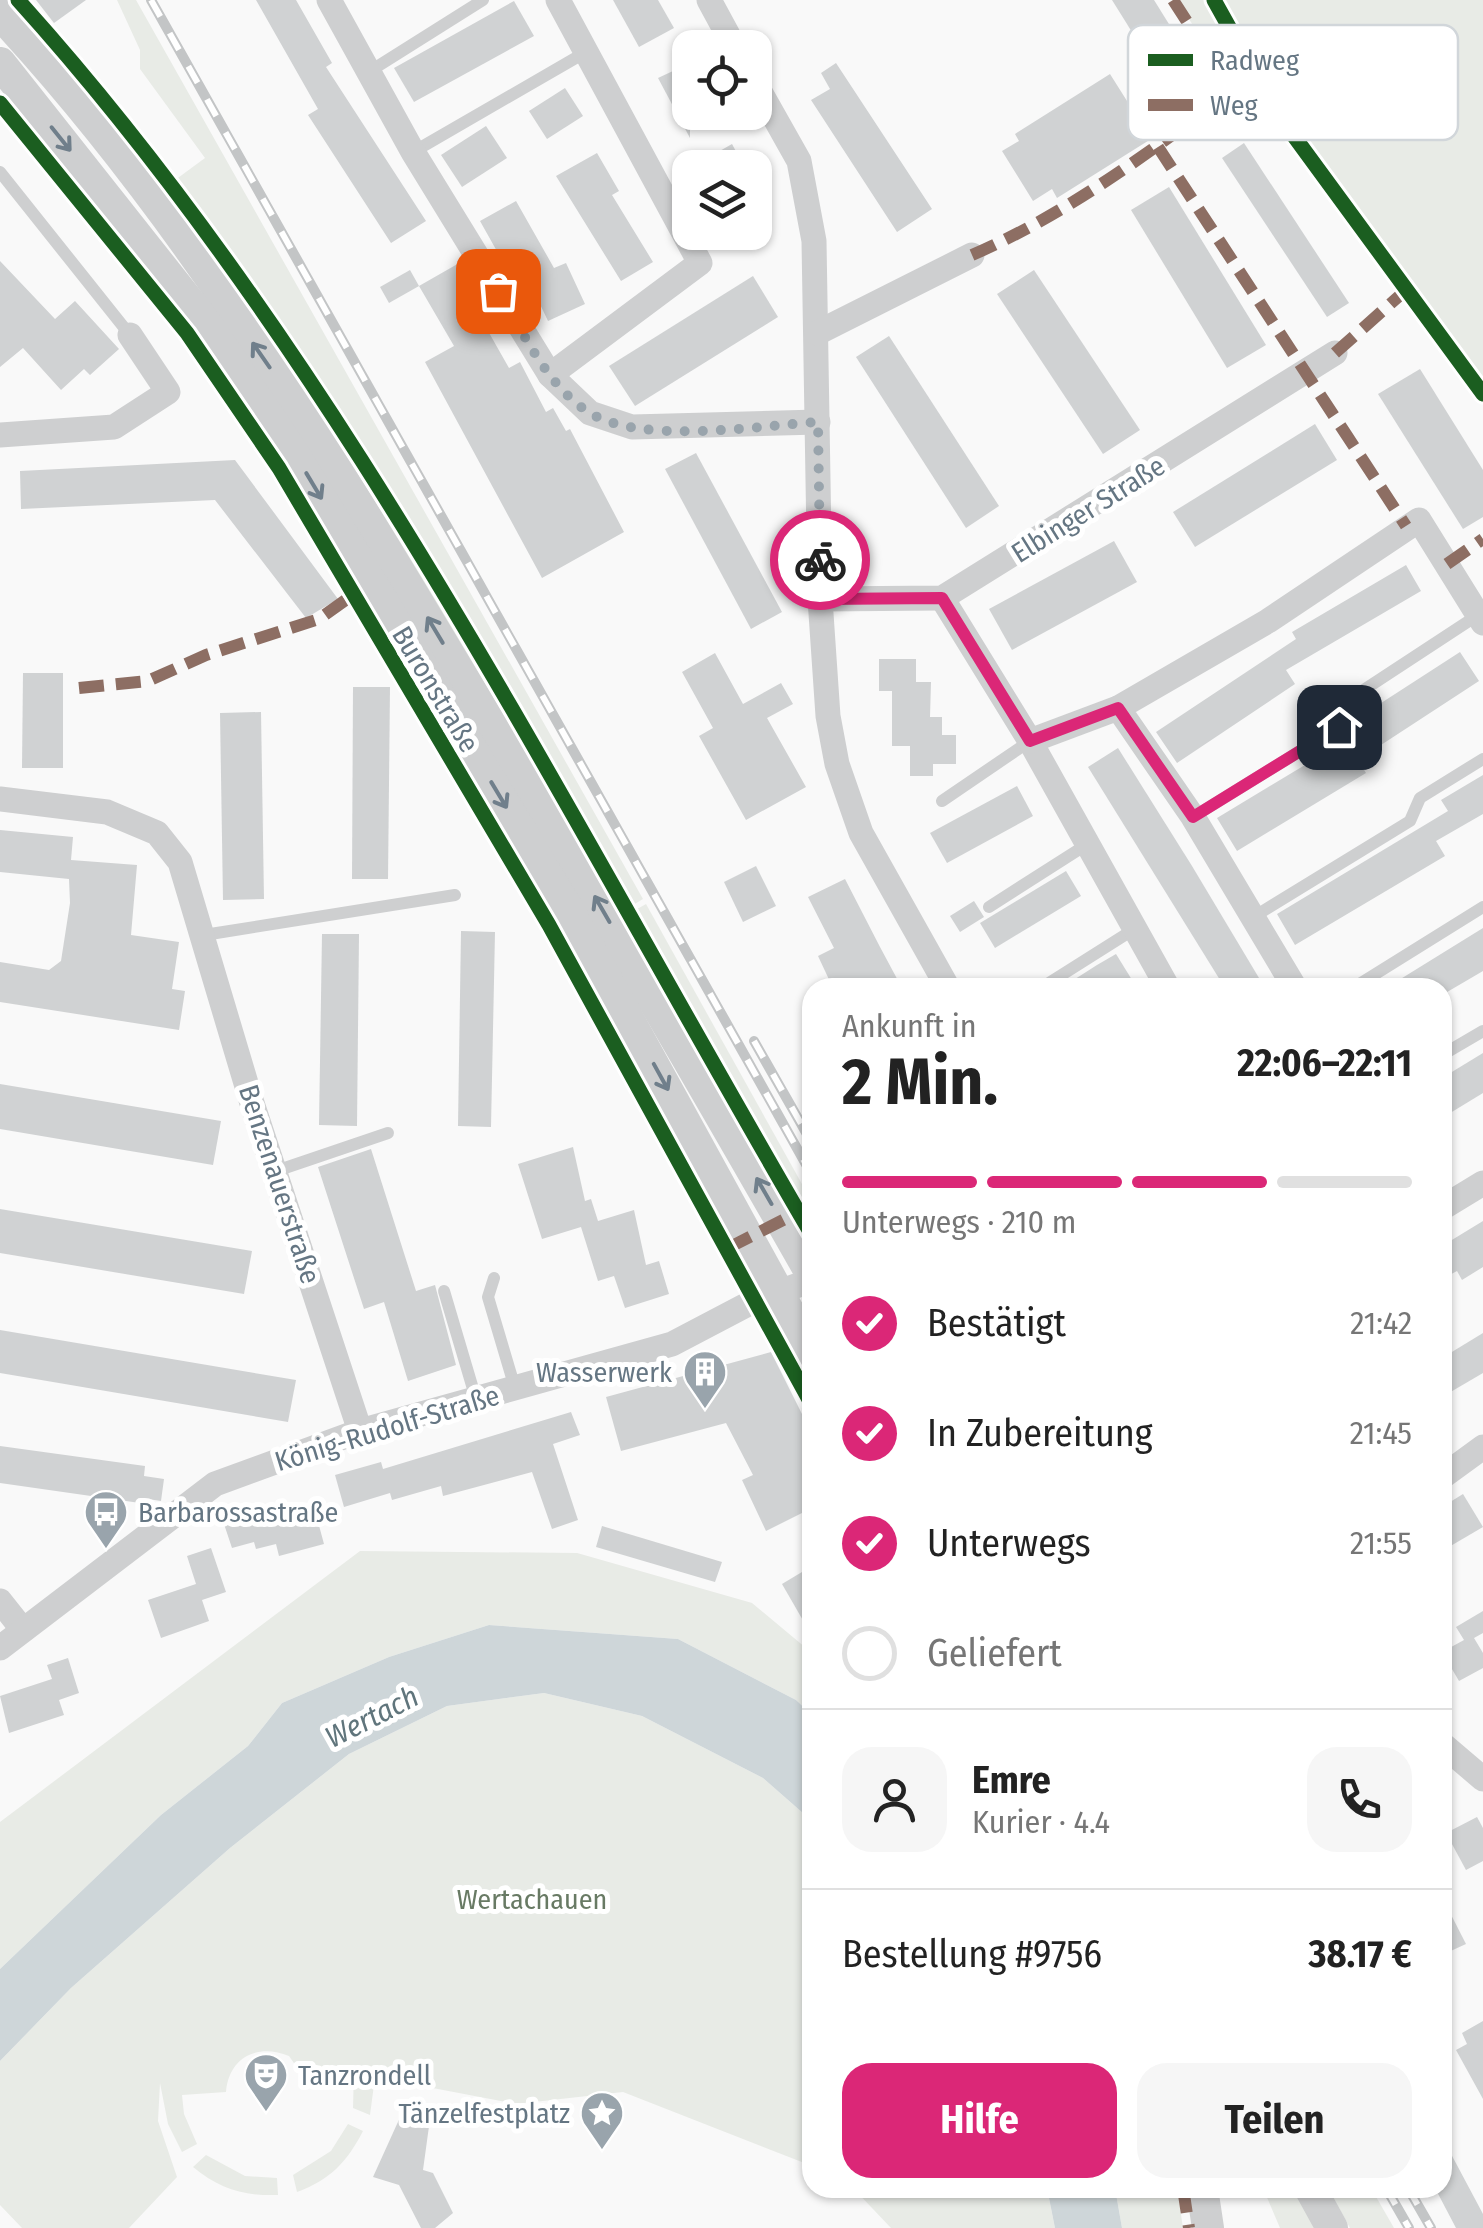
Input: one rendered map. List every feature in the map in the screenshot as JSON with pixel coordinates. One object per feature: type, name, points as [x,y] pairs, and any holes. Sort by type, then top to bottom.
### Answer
[{"type":"street","points":[[329,0],[366,73],[550,376],[590,413],[632,428],[818,422]]},
{"type":"street","points":[[550,376],[700,264],[558,0]]},
{"type":"street","points":[[709,0],[726,30]]},
{"type":"street","name":"Buronstraße","points":[[0,14],[108,141],[322,442],[587,884],[802,1260]]},
{"type":"street","name":"Buronstraße","points":[[0,63],[205,322],[298,458],[570,913],[802,1335]]},
{"type":"street","points":[[772,113],[799,161],[814,241],[820,599],[828,716],[845,796],[943,978]]},
{"type":"street","points":[[817,333],[972,255]]},
{"type":"street","points":[[0,434],[114,427],[168,392],[130,335]]},
{"type":"street","name":"Elbinger Straße","points":[[942,598],[1336,354]]},
{"type":"street","points":[[1030,741],[1118,708],[1268,621],[1419,520],[1480,619]]},
{"type":"street","points":[[820,599],[942,598],[1030,741],[1163,978]]},
{"type":"street","points":[[1118,708],[1193,817],[1289,978]]},
{"type":"street","name":"Benzenauerstraße","points":[[0,799],[107,812],[157,832],[180,862],[360,1431]]},
{"type":"street","points":[[1452,1202],[1483,1184]]},
{"type":"street","name":"König-Rudolf-Straße","points":[[0,1648],[216,1484],[360,1431],[515,1388],[569,1364],[672,1344],[802,1282]]},
{"type":"street","points":[[1452,1470],[1483,1448]]},
{"type":"street","points":[[0,1601],[22,1630]]},
{"type":"street","points":[[1452,1750],[1477,1765]]},
{"type":"street","points":[[1204,2198],[1208,2228]]},
{"type":"street","points":[[1316,2198],[1332,2228]]},
{"type":"lane","points":[[366,73],[484,0]]},
{"type":"lane","points":[[413,152],[586,52]]},
{"type":"lane","points":[[0,172],[130,335]]},
{"type":"lane","points":[[1193,817],[1339,727],[1352,697],[1480,619]]},
{"type":"lane","points":[[942,801],[1030,741]]},
{"type":"lane","points":[[1255,916],[1410,821],[1420,798],[1483,759]]},
{"type":"lane","points":[[989,907],[1086,845]]},
{"type":"lane","points":[[204,935],[455,894]]},
{"type":"lane","points":[[1369,978],[1483,907]]},
{"type":"lane","points":[[1058,978],[1136,928]]},
{"type":"lane","points":[[1452,1048],[1483,1031]]},
{"type":"lane","points":[[276,1171],[388,1133]]},
{"type":"lane","points":[[494,1278],[488,1298],[515,1388]]},
{"type":"lane","points":[[444,1291],[476,1399]]},
{"type":"green space","points":[[3,0],[14,0],[130,139],[305,385],[495,690],[794,1208],[331,438]]},
{"type":"green space","points":[[117,0],[136,0],[643,899],[628,908],[466,625],[352,442],[171,183],[205,158],[140,69],[140,50]]},
{"type":"green space","points":[[1177,0],[1210,0],[1223,25],[1193,25]]},
{"type":"green space","points":[[1219,0],[1483,0],[1483,385],[1302,140],[1458,140],[1458,25],[1233,25]]},
{"type":"green space","points":[[646,904],[802,1184],[802,1211],[630,913]]},
{"type":"green space","points":[[574,944],[733,1235],[728,1239],[565,949]]},
{"type":"green space","points":[[360,1551],[577,1553],[752,1603],[802,1645],[802,1706],[678,1639],[489,1625],[389,1657],[282,1703],[248,1746],[161,1815],[0,1969],[0,1822]]},
{"type":"green space","name":"Wertachauen","points":[[544,1693],[642,1716],[763,1778],[802,1812],[802,2162],[623,2092],[516,2104],[375,2077],[370,2115],[353,2108],[354,2070],[305,2079],[289,2056],[266,2051],[239,2062],[226,2092],[182,2095],[184,2114],[197,2144],[182,2152],[168,2124],[160,2083],[158,2121],[177,2177],[129,2228],[22,2228],[0,2205],[0,2061],[71,1988],[230,1848],[349,1754],[447,1706]]},
{"type":"green space","points":[[348,2124],[363,2131],[351,2152],[328,2176],[297,2192],[293,2175],[331,2151]]},
{"type":"green space","points":[[206,2155],[245,2176],[277,2178],[278,2195],[243,2192],[213,2181],[193,2167]]},
{"type":"green space","points":[[862,2198],[1049,2198],[1055,2228],[891,2228]]},
{"type":"green space","points":[[1117,2198],[1178,2198],[1183,2228],[1122,2228]]},
{"type":"green space","points":[[1267,2198],[1304,2198],[1320,2228],[1280,2228]]},
{"type":"green space","points":[[1334,2198],[1377,2198],[1394,2228],[1350,2228]]},
{"type":"water","name":"Wertach","points":[[489,1625],[678,1639],[802,1706],[802,1812],[763,1778],[642,1716],[544,1693],[447,1706],[349,1754],[230,1848],[71,1988],[0,2061],[0,1969],[161,1815],[248,1746],[282,1703],[389,1657]]},
{"type":"water","points":[[1049,2198],[1117,2198],[1122,2228],[1055,2228]]},
{"type":"building","points":[[36,0],[86,0],[54,23]]},
{"type":"building","points":[[256,0],[296,0],[332,63],[326,67],[426,221],[391,243],[308,115],[318,109]]},
{"type":"building","points":[[613,0],[658,0],[674,28],[639,47]]},
{"type":"building","points":[[1112,0],[1154,0],[1170,25],[1128,25]]},
{"type":"building","points":[[514,1],[534,36],[414,102],[394,68]]},
{"type":"building","points":[[836,63],[932,209],[897,232],[811,100],[830,89],[821,73]]},
{"type":"building","points":[[672,71],[672,104],[658,78]]},
{"type":"building","points":[[1110,74],[1128,103],[1128,140],[1149,140],[1057,198],[1052,189],[1033,201],[1002,151],[1019,141],[1015,134]]},
{"type":"building","points":[[565,88],[583,116],[547,139],[529,111]]},
{"type":"building","points":[[486,126],[507,158],[462,187],[441,155]]},
{"type":"building","points":[[1244,143],[1349,303],[1327,317],[1222,158]]},
{"type":"building","points":[[597,153],[619,191],[612,195],[653,262],[621,281],[556,176]]},
{"type":"building","points":[[1169,187],[1266,345],[1227,368],[1131,210]]},
{"type":"building","points":[[516,201],[554,268],[566,263],[585,304],[548,321],[516,254],[503,262],[480,221]]},
{"type":"building","points":[[0,261],[55,319],[75,301],[119,349],[90,375],[84,369],[61,390],[23,348],[0,367]]},
{"type":"building","points":[[461,262],[482,295],[471,301],[509,368],[520,362],[546,412],[553,408],[566,431],[570,429],[624,532],[542,578],[425,362],[454,346],[419,286]]},
{"type":"building","points":[[410,270],[419,286],[389,303],[380,287]]},
{"type":"building","points":[[1034,270],[1140,430],[1103,454],[997,294]]},
{"type":"building","points":[[753,276],[778,317],[635,406],[609,366]]},
{"type":"building","points":[[889,336],[999,506],[966,528],[856,357]]},
{"type":"building","points":[[1420,369],[1483,470],[1483,517],[1463,529],[1378,394]]},
{"type":"building","points":[[1315,424],[1337,460],[1195,547],[1173,512]]},
{"type":"building","points":[[696,453],[782,612],[751,629],[665,469]]},
{"type":"building","points":[[235,460],[338,599],[306,618],[215,500],[21,509],[20,471]]},
{"type":"building","points":[[1114,541],[1137,582],[1012,650],[989,609]]},
{"type":"building","points":[[1406,565],[1421,591],[1286,670],[1295,684],[1177,763],[1156,732],[1296,639],[1292,632]]},
{"type":"building","points":[[1460,652],[1479,681],[1358,760],[1366,773],[1237,851],[1217,818],[1368,727],[1361,716]]},
{"type":"building","points":[[715,653],[743,704],[781,683],[793,704],[767,718],[806,787],[746,820],[699,736],[713,728],[682,672]]},
{"type":"building","points":[[879,659],[916,659],[916,682],[931,682],[930,717],[942,717],[942,735],[956,735],[956,764],[933,764],[933,776],[910,776],[910,746],[892,746],[892,691],[879,691]]},
{"type":"building","points":[[23,673],[63,673],[63,768],[22,768]]},
{"type":"building","points":[[353,687],[390,687],[388,879],[352,879]]},
{"type":"building","points":[[261,712],[264,899],[223,900],[220,713]]},
{"type":"building","points":[[1118,748],[1259,978],[1219,978],[1088,767]]},
{"type":"building","points":[[1483,775],[1483,814],[1436,841],[1445,856],[1295,945],[1277,914],[1448,811],[1441,800]]},
{"type":"building","points":[[1017,786],[1033,816],[947,863],[930,833]]},
{"type":"building","points":[[0,830],[73,837],[71,860],[137,865],[131,935],[179,942],[172,989],[185,991],[179,1030],[0,1002],[0,962],[49,970],[61,961],[70,903],[69,879],[0,872]]},
{"type":"building","points":[[756,866],[776,906],[743,922],[724,882]]},
{"type":"building","points":[[1066,871],[1081,896],[995,948],[980,923]]},
{"type":"building","points":[[845,879],[897,978],[828,978],[818,956],[834,948],[808,897]]},
{"type":"building","points":[[974,901],[984,917],[960,932],[950,916]]},
{"type":"building","points":[[1483,928],[1483,971],[1452,989],[1452,978],[1402,978]]},
{"type":"building","points":[[461,931],[495,932],[491,1127],[458,1126]]},
{"type":"building","points":[[322,934],[359,934],[357,1126],[319,1125]]},
{"type":"building","points":[[1116,954],[1131,978],[1077,978]]},
{"type":"building","points":[[1483,1053],[1483,1093],[1452,1112],[1452,1072]]},
{"type":"building","points":[[0,1084],[221,1121],[213,1165],[0,1129]]},
{"type":"building","points":[[573,1147],[585,1201],[591,1199],[598,1221],[634,1210],[646,1265],[659,1261],[669,1294],[625,1308],[614,1276],[598,1281],[581,1227],[542,1239],[518,1164]]},
{"type":"building","points":[[371,1149],[416,1291],[435,1285],[456,1365],[408,1381],[384,1302],[364,1309],[318,1167]]},
{"type":"building","points":[[0,1209],[252,1251],[244,1294],[0,1253]]},
{"type":"building","points":[[1483,1221],[1483,1267],[1462,1280],[1457,1271],[1452,1274],[1452,1240]]},
{"type":"building","points":[[0,1330],[296,1380],[288,1422],[0,1373]]},
{"type":"building","points":[[1483,1333],[1483,1373],[1452,1391],[1452,1352]]},
{"type":"building","name":"Wasserwerk","points":[[771,1352],[802,1414],[802,1513],[766,1531],[742,1480],[753,1475],[726,1423],[621,1451],[606,1397]]},
{"type":"building","points":[[571,1412],[580,1435],[553,1444],[578,1520],[552,1529],[532,1472],[443,1496],[441,1486],[392,1500],[390,1493],[344,1507],[335,1475],[381,1462],[383,1469]]},
{"type":"building","points":[[0,1446],[145,1466],[144,1476],[164,1479],[161,1501],[141,1498],[140,1503],[0,1483]]},
{"type":"building","points":[[1463,1494],[1483,1527],[1452,1545],[1452,1501]]},
{"type":"building","points":[[314,1507],[324,1544],[279,1556],[276,1544],[256,1549],[254,1542],[232,1548],[224,1524],[272,1510],[274,1518]]},
{"type":"building","points":[[602,1526],[722,1562],[715,1582],[596,1547]]},
{"type":"building","points":[[211,1548],[226,1592],[202,1600],[209,1621],[161,1638],[148,1600],[196,1584],[187,1556]]},
{"type":"building","points":[[802,1572],[802,1619],[782,1584]]},
{"type":"building","points":[[1483,1611],[1483,1633],[1474,1638],[1483,1653],[1483,1668],[1459,1681],[1452,1669],[1452,1647],[1464,1640],[1456,1627]]},
{"type":"building","points":[[68,1658],[79,1693],[59,1700],[64,1715],[9,1733],[0,1696],[52,1679],[47,1665]]},
{"type":"building","points":[[1477,1817],[1483,1828],[1483,1861],[1466,1870],[1452,1844],[1452,1830]]},
{"type":"building","points":[[1452,1917],[1466,1944],[1452,1950]]},
{"type":"building","points":[[1483,2021],[1483,2099],[1456,2050],[1467,2044],[1462,2033]]},
{"type":"building","points":[[402,2113],[430,2119],[423,2170],[433,2173],[453,2213],[435,2228],[421,2228],[399,2185],[373,2177]]},
{"type":"building","points":[[1452,2156],[1483,2214],[1483,2228],[1456,2228],[1440,2198],[1452,2198]]},
{"type":"railway","points":[[151,0],[802,1157]]},
{"type":"railway","points":[[754,1041],[802,1125]]},
{"type":"railway","points":[[1392,2198],[1409,2228]]},
{"type":"railway","points":[[1414,2198],[1431,2228]]},
{"type":"marked path","points":[[1173,0],[1189,25]]},
{"type":"marked path","points":[[972,255],[1083,196],[1165,140]]},
{"type":"marked path","points":[[1158,147],[1406,526]]},
{"type":"marked path","points":[[1335,353],[1406,290]]},
{"type":"marked path","points":[[1447,564],[1483,539]]},
{"type":"marked path","points":[[79,688],[148,681],[206,655],[319,619],[354,594]]},
{"type":"marked path","points":[[728,1248],[799,1212],[796,1207]]},
{"type":"marked path","points":[[1184,2198],[1189,2228]]},
{"type":"cycle path","points":[[18,0],[136,140],[246,287],[348,440],[446,596],[802,1218]]},
{"type":"cycle path","points":[[1214,0],[1228,25]]},
{"type":"cycle path","points":[[0,103],[187,333],[279,468],[549,925],[802,1387]]},
{"type":"cycle path","points":[[1297,140],[1483,394]]},
{"type":"way so far","points":[[498,291],[550,376],[590,413],[632,428],[818,422],[820,560]]},
{"type":"place","name":"Wasserwerk","points":[[705,1410]]},
{"type":"place","name":"Barbarossastraße","points":[[106,1550]]},
{"type":"place","name":"Tanzrondell","points":[[266,2113]]},
{"type":"place","name":"Tänzelfestplatz","points":[[602,2151]]},
{"type":"route","points":[[820,560],[820,599],[942,598],[1030,741],[1118,708],[1193,817],[1339,727]]}]
